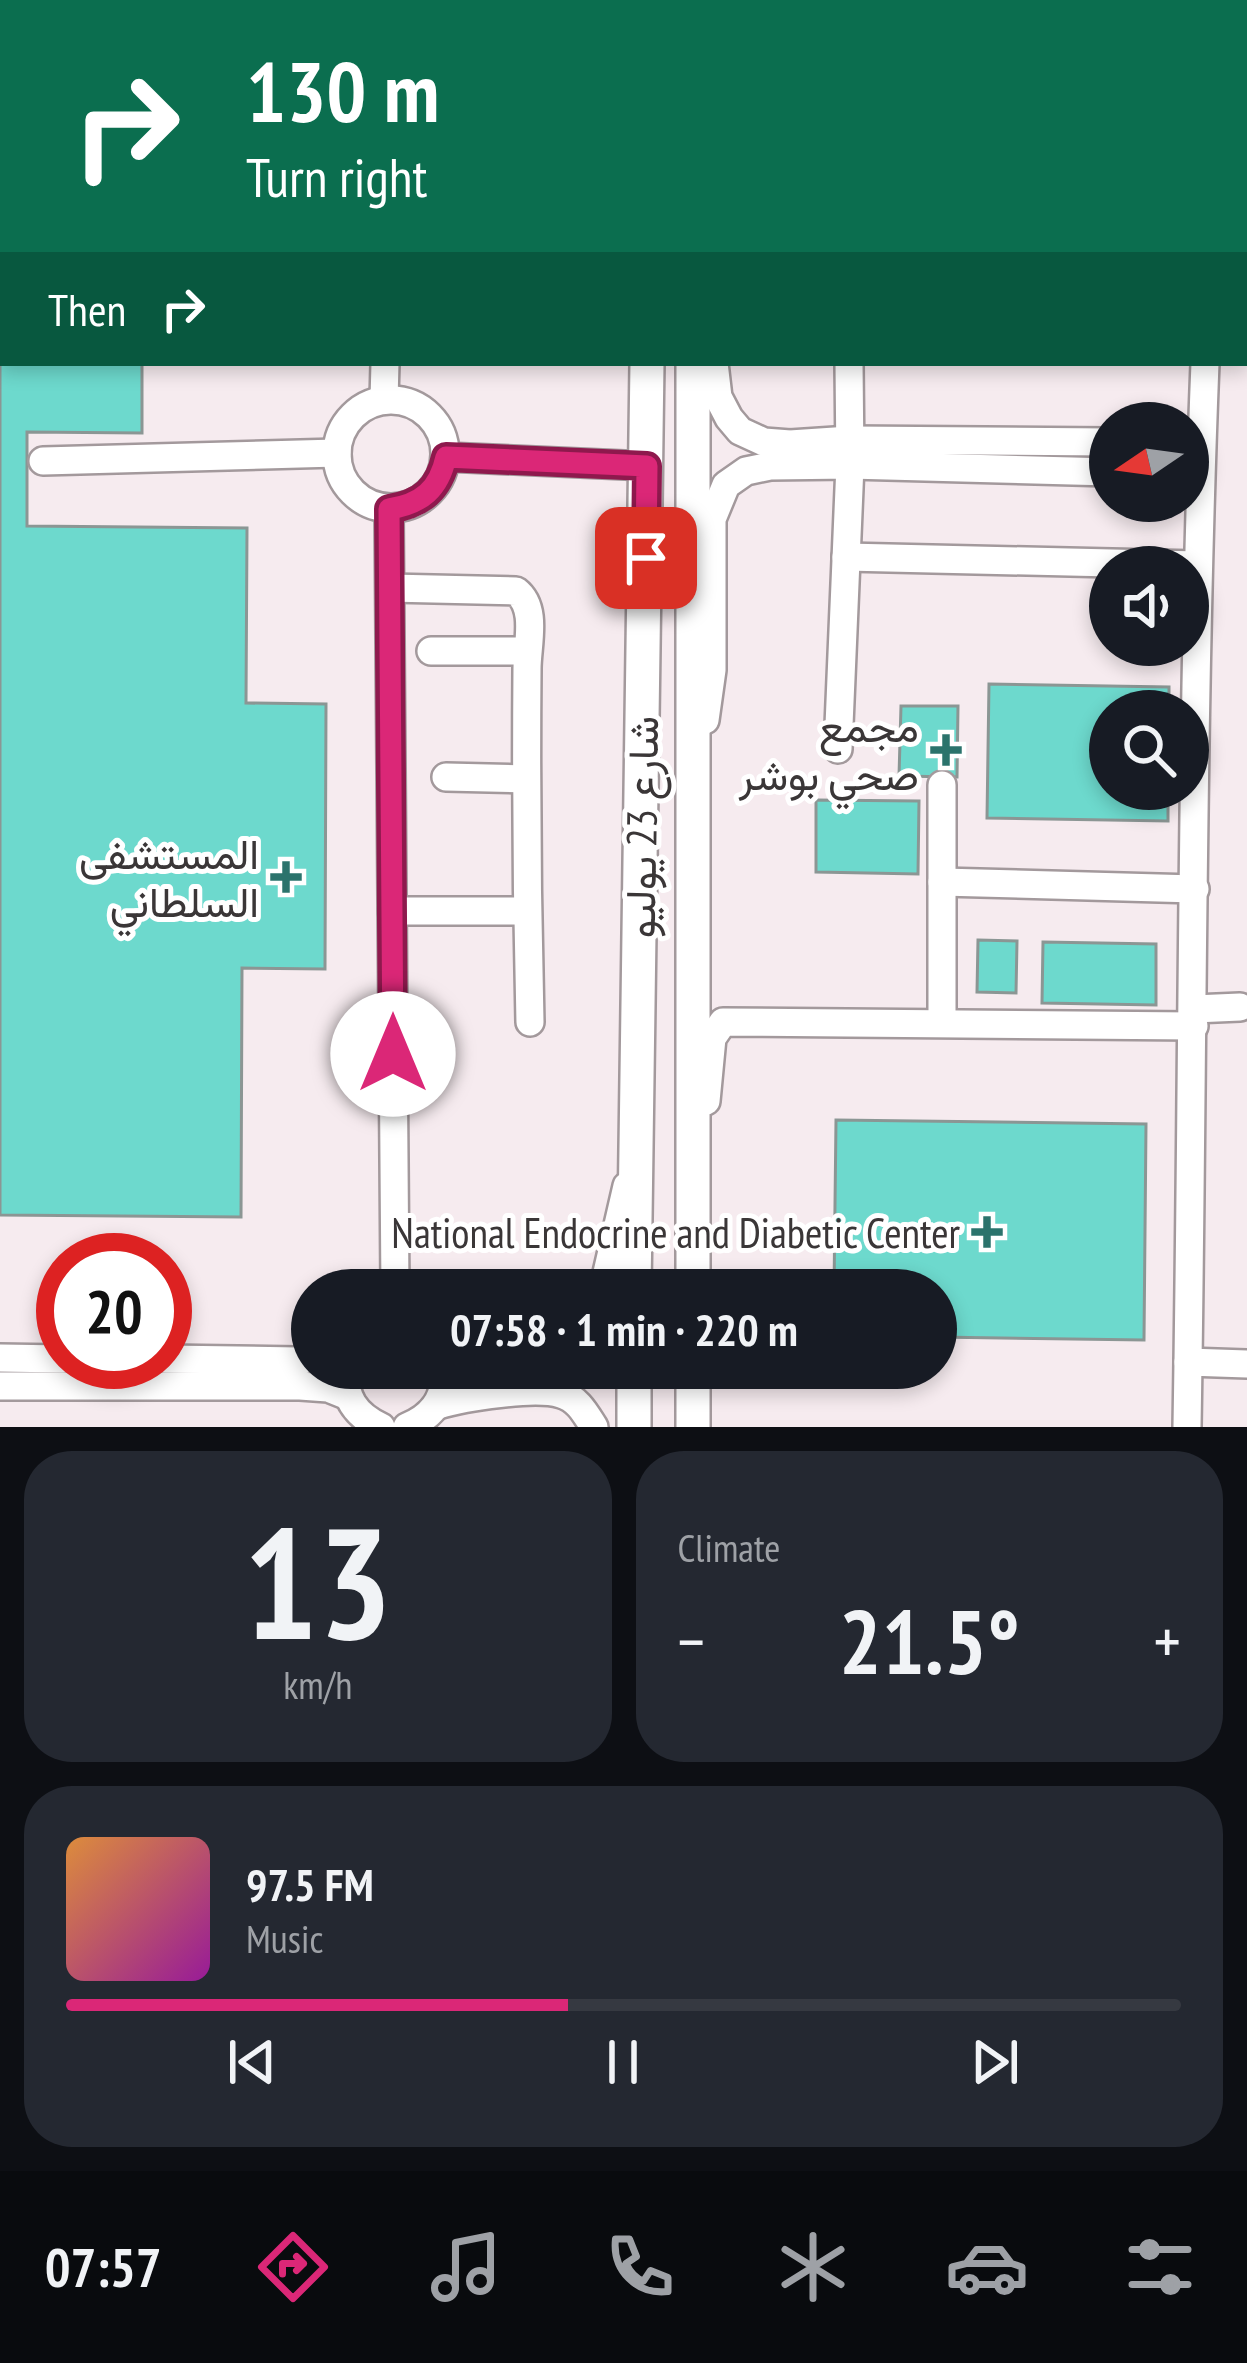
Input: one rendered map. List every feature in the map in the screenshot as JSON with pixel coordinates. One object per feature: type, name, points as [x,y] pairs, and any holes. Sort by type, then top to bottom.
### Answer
[{"type":"main road","name":"شارع 23 يوليو","points":[[634,1269],[647,366]]},
{"type":"main road","name":"شارع 23 يوليو","points":[[693,366],[693,1269]]},
{"type":"main road","points":[[634,1389],[634,1427]]},
{"type":"main road","points":[[693,1389],[693,1427]]},
{"type":"street","points":[[385,366],[385,400]]},
{"type":"street","points":[[714,366],[718,397],[729,418],[740,431],[764,442],[1089,470]]},
{"type":"street","points":[[838,748],[849,366]]},
{"type":"street","points":[[1200,402],[1205,366]]},
{"type":"street","points":[[385,400],[421,408],[435,421],[444,438],[446,457],[434,488],[422,500],[389,509],[358,497],[339,470],[337,453],[340,434],[351,418],[385,400]]},
{"type":"street","points":[[693,820],[712,670],[712,518],[726,485],[746,471],[850,452],[1089,443]]},
{"type":"street","points":[[44,461],[337,453]]},
{"type":"street","points":[[446,457],[647,466]]},
{"type":"street","points":[[389,509],[395,1269]]},
{"type":"street","points":[[846,557],[1089,563]]},
{"type":"street","points":[[390,588],[516,591],[526,598],[530,611],[526,651],[530,1022]]},
{"type":"street","points":[[431,651],[526,651]]},
{"type":"street","points":[[1187,1427],[1197,666]]},
{"type":"street","points":[[446,777],[526,779]]},
{"type":"street","points":[[942,785],[942,1023]]},
{"type":"street","points":[[942,882],[1195,889]]},
{"type":"street","points":[[392,911],[527,911]]},
{"type":"street","points":[[693,1232],[712,1038],[723,1022],[1194,1017],[1240,1006]]},
{"type":"street","points":[[608,1269],[636,1153]]},
{"type":"street","points":[[0,1358],[36,1359]]},
{"type":"street","points":[[192,1359],[291,1360]]},
{"type":"street","points":[[1188,1362],[1247,1364]]},
{"type":"street","points":[[0,1385],[291,1386]]},
{"type":"street","points":[[349,1389],[355,1409],[381,1427]]},
{"type":"street","points":[[407,1427],[426,1418],[438,1405],[442,1389]]},
{"type":"street","points":[[438,1405],[463,1397],[561,1394],[580,1405],[594,1427]]},
{"type":"building","points":[[0,366],[142,366],[142,433],[27,432],[27,526],[247,528],[246,703],[326,704],[325,969],[242,968],[241,1217],[0,1215]]},
{"type":"building","points":[[989,684],[1169,687],[1089,690],[1089,810],[1168,810],[1168,821],[987,818]]},
{"type":"building","points":[[901,706],[958,706],[957,777],[899,776]]},
{"type":"building","points":[[816,800],[919,801],[918,874],[816,872]]},
{"type":"building","points":[[978,940],[1017,941],[1016,993],[977,992]]},
{"type":"building","points":[[1043,942],[1156,944],[1156,1005],[1042,1003]]},
{"type":"building","points":[[836,1120],[1146,1124],[1144,1340],[957,1337],[957,1269],[834,1269]]},
{"type":"place","name":"مجمع صحي بوشر","points":[[946,750]]},
{"type":"place","name":"المستشفى السلطاني","points":[[286,877]]},
{"type":"place","name":"National Endocrine and Diabetic Center","points":[[987,1232]]},
{"type":"route","points":[[393,1054],[389,509],[422,500],[434,488],[446,457],[647,466],[646,558]]}]
